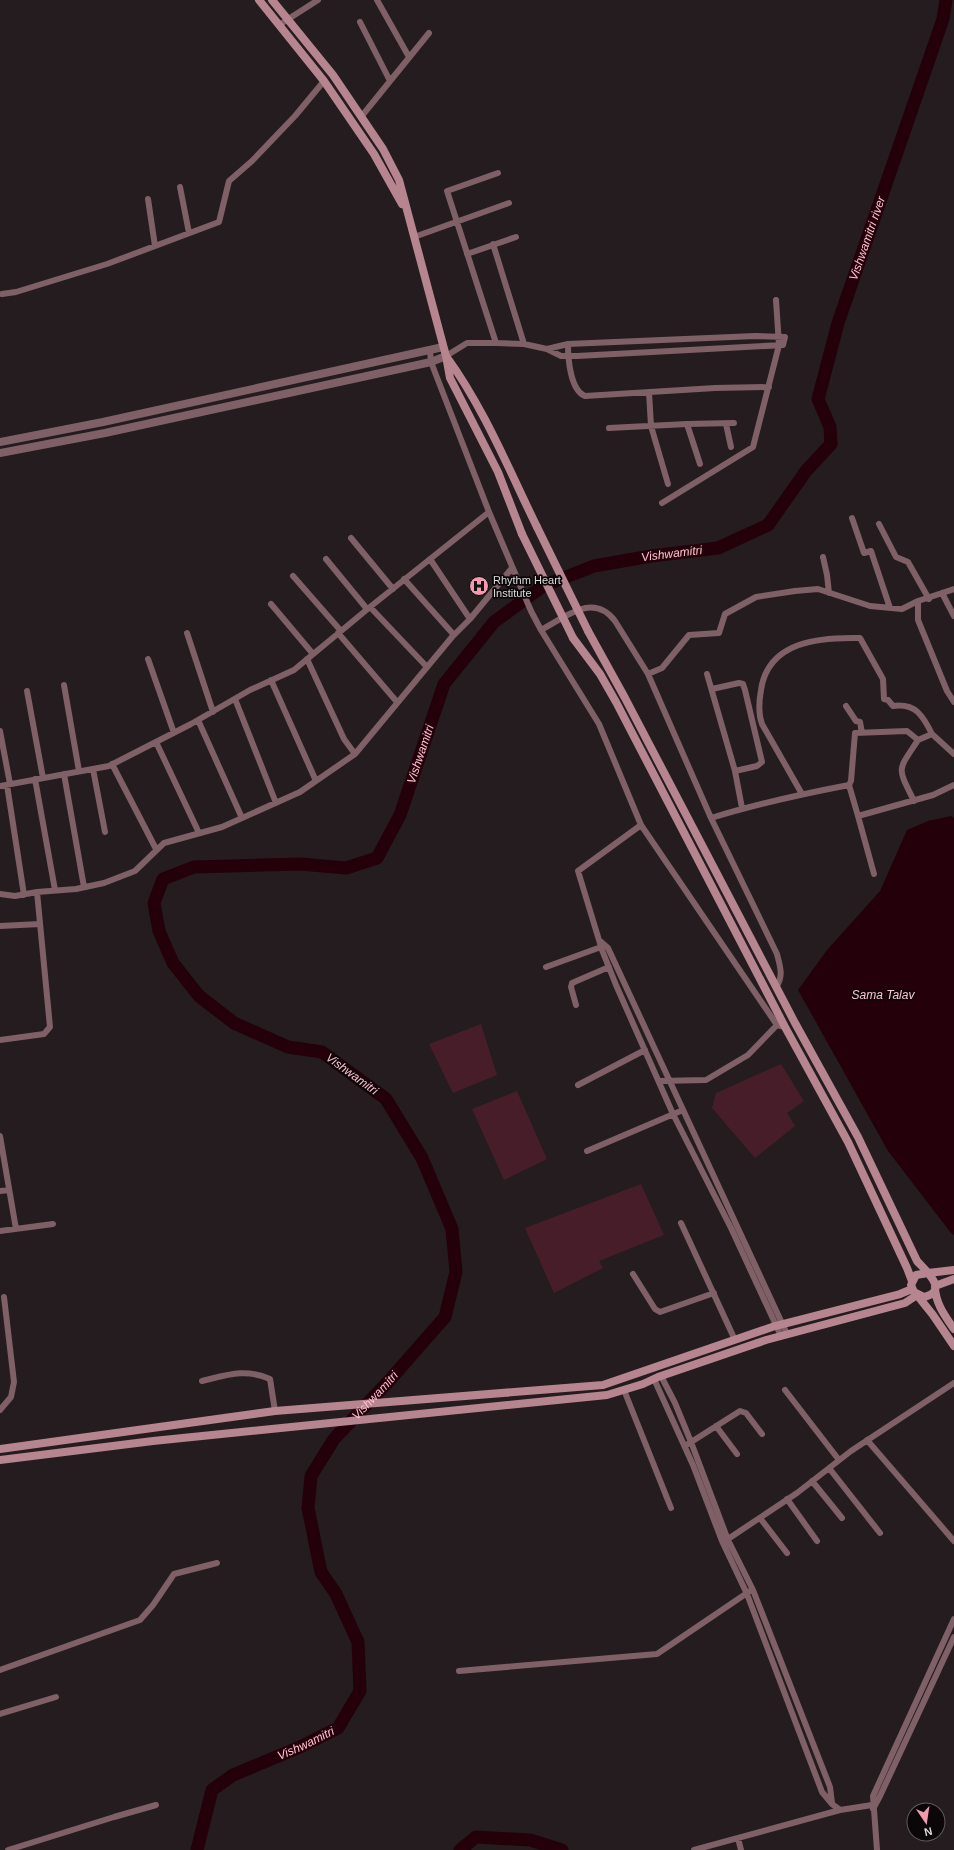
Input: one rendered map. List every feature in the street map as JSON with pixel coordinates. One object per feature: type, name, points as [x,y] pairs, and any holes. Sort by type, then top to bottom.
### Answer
[{"type":"main road","points":[[258,0],[324,81],[374,154],[406,212]]},
{"type":"main road","points":[[272,0],[332,75],[383,149],[399,180],[406,212],[444,347],[450,378],[493,460],[522,534],[574,638],[600,674],[616,702],[785,1027],[854,1154],[908,1268],[913,1288],[954,1346]]},
{"type":"main road","points":[[446,356],[459,374],[478,407],[588,631],[625,698],[776,987],[864,1150],[917,1262],[934,1278],[935,1294],[940,1309],[954,1329]]},
{"type":"main road","points":[[854,1154],[864,1150]]},
{"type":"main road","points":[[872,1193],[882,1188]]},
{"type":"main road","points":[[0,1460],[153,1441],[607,1395],[784,1335],[905,1303],[919,1273],[954,1270]]},
{"type":"main road","points":[[913,1288],[928,1296],[931,1294],[935,1286],[954,1279]]},
{"type":"main road","points":[[0,1449],[275,1411],[604,1385],[778,1325],[900,1294],[913,1288]]},
{"type":"main road","points":[[659,1366],[659,1377]]},
{"type":"main road","points":[[466,1396],[466,1409]]},
{"type":"street","points":[[279,25],[318,0]]},
{"type":"street","points":[[377,0],[409,57]]},
{"type":"street","points":[[360,22],[390,81]]},
{"type":"street","points":[[361,117],[429,34]]},
{"type":"street","points":[[2,294],[16,292],[92,269],[219,222],[229,181],[252,161],[289,122],[324,81]]},
{"type":"street","points":[[496,343],[447,191],[498,173]]},
{"type":"street","points":[[180,187],[189,233]]},
{"type":"street","points":[[148,199],[155,246]]},
{"type":"street","points":[[414,237],[509,204]]},
{"type":"street","points":[[467,254],[516,236]]},
{"type":"street","points":[[493,244],[524,344]]},
{"type":"street","points":[[776,300],[779,336]]},
{"type":"street","points":[[0,454],[105,433],[431,362],[446,356],[467,344],[524,344],[547,349],[561,356],[568,356],[779,345],[784,344],[785,336],[568,344],[547,349]]},
{"type":"street","points":[[699,338],[700,348]]},
{"type":"street","points":[[568,344],[568,366],[578,391],[585,396],[715,388],[769,387]]},
{"type":"street","points":[[662,503],[753,447],[779,345]]},
{"type":"street","points":[[0,442],[103,422],[444,347]]},
{"type":"street","points":[[430,351],[431,362],[488,512],[531,611],[540,630],[599,724],[641,825],[777,1025],[785,1027]]},
{"type":"street","points":[[649,392],[651,426],[668,484]]},
{"type":"street","points":[[609,428],[734,423]]},
{"type":"street","points":[[687,424],[700,464]]},
{"type":"street","points":[[726,424],[731,447]]},
{"type":"street","points":[[6,785],[94,769],[112,764],[174,733],[271,680],[294,670],[488,512]]},
{"type":"street","points":[[852,518],[864,553],[871,551],[890,608]]},
{"type":"street","points":[[879,524],[896,557],[908,562],[929,598]]},
{"type":"street","points":[[351,538],[393,589]]},
{"type":"street","points":[[823,557],[827,575],[828,593]]},
{"type":"street","points":[[326,559],[369,608],[427,667]]},
{"type":"street","points":[[430,559],[470,619]]},
{"type":"street","points":[[0,894],[15,896],[104,883],[135,871],[164,843],[222,827],[300,792],[355,754],[454,635],[513,570]]},
{"type":"street","points":[[293,576],[397,702]]},
{"type":"street","points":[[404,580],[454,635]]},
{"type":"street","points":[[648,674],[662,668],[689,635],[719,633],[725,614],[756,597],[818,589],[870,606],[902,609],[918,601],[954,589]]},
{"type":"street","points":[[942,593],[954,616]]},
{"type":"street","points":[[918,601],[918,620],[947,691],[954,702]]},
{"type":"street","points":[[271,604],[313,654]]},
{"type":"street","points":[[540,630],[584,608],[595,607],[602,609],[610,614],[615,621],[648,674],[711,818],[777,954],[781,969],[781,980],[776,987]]},
{"type":"street","points":[[187,633],[213,712]]},
{"type":"street","points":[[802,794],[762,724],[760,714],[762,683],[771,662],[791,648],[816,640],[860,638],[883,679],[884,699],[888,700],[893,706],[903,705],[922,714],[932,734],[954,754]]},
{"type":"street","points":[[148,659],[174,733]]},
{"type":"street","points":[[307,659],[344,738],[355,754]]},
{"type":"street","points":[[707,674],[735,771],[742,808]]},
{"type":"street","points":[[271,680],[316,781]]},
{"type":"street","points":[[712,690],[739,683],[743,684],[745,690],[762,762],[757,766],[735,771]]},
{"type":"street","points":[[64,685],[79,771]]},
{"type":"street","points":[[27,691],[43,778]]},
{"type":"street","points":[[235,699],[276,802]]},
{"type":"street","points":[[846,706],[856,721],[860,722],[862,732]]},
{"type":"street","points":[[198,720],[242,818]]},
{"type":"street","points":[[0,731],[6,785],[24,895]]},
{"type":"street","points":[[874,874],[849,785],[851,781],[855,733],[907,731],[918,740]]},
{"type":"street","points":[[914,801],[901,775],[901,768],[918,740],[932,734]]},
{"type":"street","points":[[156,742],[199,833]]},
{"type":"street","points":[[112,764],[156,850]]},
{"type":"street","points":[[94,769],[105,832]]},
{"type":"street","points":[[64,774],[84,887]]},
{"type":"street","points":[[34,780],[55,890]]},
{"type":"street","points":[[711,818],[742,808],[849,785]]},
{"type":"street","points":[[858,816],[933,795],[954,785]]},
{"type":"street","points":[[641,825],[578,871],[608,968],[673,1114],[784,1335]]},
{"type":"street","points":[[0,1040],[44,1034],[50,1027],[37,892]]},
{"type":"street","points":[[0,926],[40,924]]},
{"type":"street","points":[[599,940],[608,948],[737,1225],[778,1325]]},
{"type":"street","points":[[546,967],[601,948]]},
{"type":"street","points":[[576,1004],[571,987],[572,982],[608,968]]},
{"type":"street","points":[[659,1081],[706,1080],[748,1055],[777,1025]]},
{"type":"street","points":[[578,1085],[645,1050]]},
{"type":"street","points":[[587,1151],[683,1110]]},
{"type":"street","points":[[0,1136],[16,1229]]},
{"type":"street","points":[[710,1186],[717,1182]]},
{"type":"street","points":[[0,1191],[9,1190]]},
{"type":"street","points":[[681,1223],[735,1340]]},
{"type":"street","points":[[0,1231],[53,1224]]},
{"type":"street","points":[[731,1228],[737,1225]]},
{"type":"street","points":[[633,1274],[655,1309],[660,1312],[714,1293]]},
{"type":"street","points":[[0,1410],[11,1397],[14,1382],[4,1297]]},
{"type":"street","points":[[202,1380],[242,1372],[257,1373],[270,1379],[275,1411]]},
{"type":"street","points":[[659,1377],[675,1403],[691,1442],[725,1541],[753,1589],[830,1786],[832,1804]]},
{"type":"street","points":[[659,1377],[684,1446],[747,1594],[822,1792],[832,1804],[840,1810]]},
{"type":"street","points":[[725,1541],[787,1499],[867,1440],[954,1383]]},
{"type":"street","points":[[624,1390],[672,1508]]},
{"type":"street","points":[[784,1390],[839,1460]]},
{"type":"street","points":[[684,1446],[738,1412],[744,1412],[762,1434]]},
{"type":"street","points":[[716,1426],[737,1454]]},
{"type":"street","points":[[867,1440],[954,1541]]},
{"type":"street","points":[[829,1468],[880,1533]]},
{"type":"street","points":[[812,1481],[842,1518]]},
{"type":"street","points":[[787,1499],[818,1541]]},
{"type":"street","points":[[760,1518],[787,1553]]},
{"type":"street","points":[[0,1670],[140,1620],[153,1605],[174,1574],[217,1563]]},
{"type":"street","points":[[459,1671],[657,1654],[753,1589]]},
{"type":"street","points":[[877,1850],[872,1796],[954,1619]]},
{"type":"street","points":[[694,1850],[840,1810],[872,1807],[880,1796],[954,1637]]},
{"type":"street","points":[[0,1714],[56,1696]]},
{"type":"street","points":[[8,1850],[114,1816],[156,1805]]},
{"type":"street","points":[[738,1838],[741,1850]]},
{"type":"shaded area","points":[[481,1024],[497,1075],[453,1093],[429,1044]]},
{"type":"shaded area","points":[[781,1064],[804,1101],[787,1113],[795,1126],[755,1158],[712,1108],[716,1093]]},
{"type":"shaded area","points":[[517,1091],[547,1159],[504,1180],[472,1109]]},
{"type":"shaded area","points":[[641,1184],[664,1235],[599,1261],[603,1268],[554,1293],[525,1228]]},
{"type":"water","name":"Sama Talav","points":[[951,816],[954,818],[954,1235],[888,1151],[798,990],[827,950],[880,891],[907,830],[928,821]]},
{"type":"waterway","name":"Vishwamitri","points":[[197,1850],[212,1790],[233,1775],[300,1747],[338,1728],[360,1691],[358,1642],[336,1594],[321,1572],[308,1508],[311,1476],[334,1439],[388,1382],[445,1317],[456,1272],[452,1229],[422,1158],[386,1099],[322,1052],[288,1047],[234,1023],[199,996],[173,963],[159,931],[154,903],[163,879],[194,867],[300,864],[346,868],[377,858],[400,815],[444,684],[494,622],[543,586],[594,566],[651,556],[718,548],[768,525],[806,471],[831,444],[830,427],[818,399],[838,323],[943,19],[946,0]]},
{"type":"waterway","name":"Vishwamitri","points":[[460,1850],[476,1837],[530,1840],[562,1850]]},
{"type":"place","name":"Rhythm Heart Institute","points":[[479,586]]},
{"type":"water label","name":"Vishwamitri river","points":[[867,239]]}]
